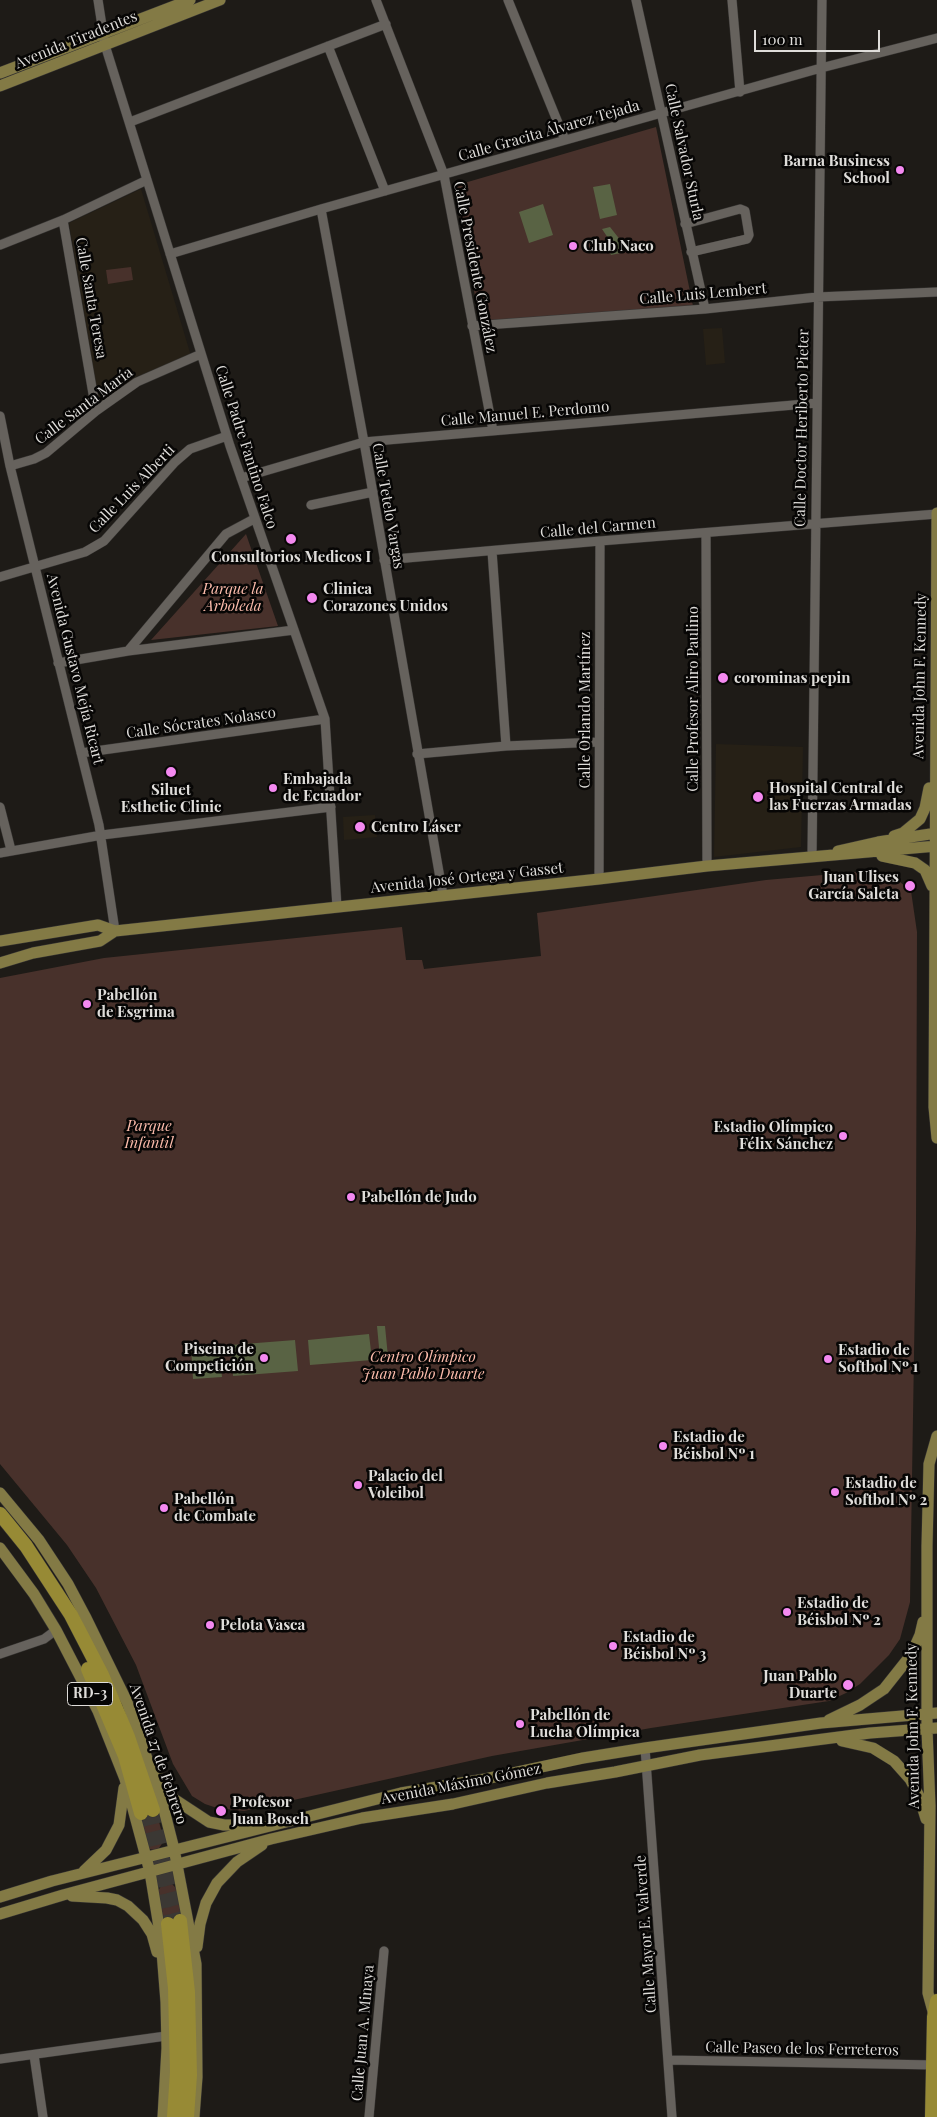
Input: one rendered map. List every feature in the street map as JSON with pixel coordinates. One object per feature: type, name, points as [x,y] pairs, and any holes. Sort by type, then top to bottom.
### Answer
[{"type":"highway","name":"RD-3","points":[[0,1514],[26,1546],[71,1614],[98,1666],[128,1737],[147,1812],[95,1681],[59,1611],[0,1526]]},
{"type":"highway","points":[[174,2117],[177,2072],[174,1923],[188,1992],[190,2075],[187,2117]]},
{"type":"highway","points":[[932,2117],[934,2017],[937,2001]]},
{"type":"main road","name":"Avenida Tiradentes","points":[[0,86],[190,0]]},
{"type":"main road","name":"Avenida Tiradentes","points":[[0,72],[104,40],[220,0]]},
{"type":"main road","name":"Avenida John F. Kennedy","points":[[937,514],[934,1107],[937,1138]]},
{"type":"main road","points":[[878,842],[904,833],[920,819],[925,808],[935,756]]},
{"type":"main road","name":"Avenida José Ortega y Gasset","points":[[817,855],[878,842],[936,833]]},
{"type":"main road","name":"Avenida José Ortega y Gasset","points":[[0,942],[98,925],[115,931],[707,866],[817,855],[853,855],[936,847]]},
{"type":"main road","points":[[853,855],[882,856],[915,863],[925,870],[931,879],[935,894]]},
{"type":"main road","name":"Avenida José Ortega y Gasset","points":[[0,963],[33,953],[100,941],[115,931]]},
{"type":"main road","name":"Avenida John F. Kennedy","points":[[934,2017],[928,1993],[932,1713],[927,1606],[929,1464],[937,1436]]},
{"type":"main road","name":"Avenida 27 de Febrero","points":[[0,1493],[39,1540],[68,1584],[127,1702],[161,1798],[174,1849],[196,1964],[197,2077],[194,2117]]},
{"type":"main road","name":"RD-3","points":[[0,1548],[34,1594],[56,1630],[98,1711],[125,1778],[150,1872],[161,1939],[166,2036],[163,2117]]},
{"type":"main road","points":[[821,1723],[873,1697],[896,1676],[911,1655],[920,1635],[927,1606]]},
{"type":"main road","name":"Avenida Máximo Gómez","points":[[0,1897],[145,1856],[401,1793],[645,1748],[821,1723],[932,1713]]},
{"type":"main road","name":"Avenida Máximo Gómez","points":[[0,1914],[63,1895],[271,1839],[362,1818],[454,1804],[547,1783],[709,1754],[823,1739],[932,1729]]},
{"type":"main road","points":[[823,1739],[851,1741],[874,1748],[894,1762],[910,1779],[919,1796],[925,1817],[929,1853]]},
{"type":"main road","points":[[142,1747],[165,1789],[174,1800],[185,1808],[209,1822],[224,1825],[266,1826]]},
{"type":"main road","points":[[81,1873],[106,1850],[119,1825],[125,1778]]},
{"type":"main road","points":[[196,1964],[200,1924],[206,1904],[217,1883],[237,1862],[271,1839]]},
{"type":"main road","points":[[63,1895],[107,1898],[117,1900],[128,1906],[143,1920],[152,1934],[164,1982]]},
{"type":"street","name":"Calle Padre Fantino Falco","points":[[98,0],[104,40],[201,354],[254,519],[325,719],[337,907]]},
{"type":"street","name":"Calle Presidente González","points":[[376,0],[444,175],[492,431]]},
{"type":"street","points":[[508,0],[564,140]]},
{"type":"street","name":"Calle Salvador Sturla","points":[[636,0],[704,309]]},
{"type":"street","points":[[732,0],[740,92]]},
{"type":"street","name":"Calle Doctor Heriberto Pieter","points":[[817,855],[815,524],[822,0]]},
{"type":"street","points":[[130,122],[386,24]]},
{"type":"street","name":"Calle Gracita Álvarez Tejada","points":[[170,254],[564,140],[821,68],[937,38]]},
{"type":"street","points":[[328,46],[385,191]]},
{"type":"street","points":[[0,245],[63,220],[148,180]]},
{"type":"street","name":"Calle Tetelo Vargas","points":[[321,209],[364,442],[443,896]]},
{"type":"street","points":[[685,224],[740,209],[746,211],[749,235],[747,239],[691,252]]},
{"type":"street","name":"Calle Santa Teresa","points":[[63,220],[96,411]]},
{"type":"street","name":"Calle Luis Lembert","points":[[472,326],[704,309],[817,297],[937,292]]},
{"type":"street","name":"Calle Santa María","points":[[10,466],[34,460],[46,453],[96,411],[137,382],[201,354]]},
{"type":"street","name":"Calle Manuel E. Perdomo","points":[[241,478],[364,442],[817,403]]},
{"type":"street","name":"Avenida Gustavo Mejía Ricart","points":[[0,416],[10,466],[58,663],[102,834],[115,931]]},
{"type":"street","name":"Calle Luis Alberti","points":[[0,577],[85,552],[104,541],[174,462],[190,449],[227,436]]},
{"type":"street","points":[[311,505],[372,492]]},
{"type":"street","points":[[815,524],[937,514]]},
{"type":"street","points":[[128,650],[226,534],[254,519]]},
{"type":"street","name":"Calle del Carmen","points":[[384,560],[600,540],[815,524]]},
{"type":"street","name":"Calle Profesor Aliro Paulino","points":[[706,533],[707,866]]},
{"type":"street","name":"Calle Orlando Martínez","points":[[599,879],[600,540]]},
{"type":"street","points":[[492,551],[506,746]]},
{"type":"street","points":[[58,663],[128,650],[294,630]]},
{"type":"street","name":"Calle Sócrates Nolasco","points":[[81,753],[325,719]]},
{"type":"street","points":[[417,754],[506,746],[598,742]]},
{"type":"street","points":[[0,807],[11,850]]},
{"type":"street","points":[[0,853],[102,834],[331,807]]},
{"type":"street","points":[[0,947],[17,940]]},
{"type":"street","points":[[0,1654],[44,1640],[56,1630]]},
{"type":"street","name":"Calle Mayor E. Valverde","points":[[645,1748],[672,2117]]},
{"type":"street","name":"Calle Juan A. Minaya","points":[[369,2117],[384,1951]]},
{"type":"street","points":[[0,2059],[166,2036]]},
{"type":"street","points":[[34,2055],[43,2117]]},
{"type":"street","name":"Calle Paseo de los Ferreteros","points":[[669,2060],[934,2065]]},
{"type":"shaded area","points":[[610,184],[617,215],[600,219],[593,187]]},
{"type":"shaded area","points":[[141,189],[191,356],[136,377],[99,404],[69,223]]},
{"type":"shaded area","points":[[543,204],[553,235],[529,243],[519,212]]},
{"type":"shaded area","points":[[610,227],[625,246],[621,253],[611,255],[607,246],[608,238],[602,229]]},
{"type":"shaded area","points":[[722,328],[725,363],[706,365],[703,329]]},
{"type":"shaded area","name":"Hospital Central de las Fuerzas Armadas","points":[[716,744],[803,747],[801,847],[714,857]]},
{"type":"shaded area","name":"Centro Láser","points":[[375,815],[377,837],[344,840],[343,817]]},
{"type":"shaded area","points":[[377,1326],[385,1326],[388,1357],[380,1358]]},
{"type":"shaded area","points":[[369,1334],[372,1360],[310,1365],[308,1340]]},
{"type":"shaded area","name":"Piscina de Competición","points":[[295,1340],[298,1371],[233,1376],[231,1345]]},
{"type":"shaded area","points":[[219,1344],[222,1377],[193,1379],[191,1347]]},
{"type":"green space","name":"Club Naco","points":[[656,127],[693,306],[480,322],[454,186]]},
{"type":"green space","points":[[131,267],[133,280],[108,284],[106,270]]},
{"type":"green space","name":"Parque la Arboleda","points":[[246,534],[278,626],[151,640]]},
{"type":"green space","name":"Centro Olímpico Juan Pablo Duarte","points":[[856,872],[900,882],[911,891],[917,932],[916,1231],[910,1602],[900,1639],[889,1655],[860,1684],[829,1701],[651,1728],[492,1756],[244,1811],[217,1808],[205,1804],[192,1796],[173,1764],[136,1665],[96,1588],[67,1545],[0,1464],[0,978],[104,958],[402,927],[406,960],[422,960],[424,969],[541,956],[537,913],[766,880]]},
{"type":"green space","points":[[156,1810],[164,1841],[159,1848],[154,1850],[146,1848],[137,1815]]},
{"type":"green space","points":[[172,1884],[179,1891],[184,1919],[164,1923],[157,1893],[161,1886]]},
{"type":"tunnel","points":[[153,1810],[180,1921]]},
{"type":"tunnel","points":[[141,1813],[158,1875],[168,1924]]},
{"type":"place","name":"Barna Business School","points":[[900,170]]},
{"type":"place","name":"Club Naco","points":[[573,246]]},
{"type":"place","name":"Consultorios Medicos I","points":[[291,539]]},
{"type":"place","name":"Clinica Corazones Unidos","points":[[312,598]]},
{"type":"place","name":"corominas pepin","points":[[723,678]]},
{"type":"place","name":"Siluet Esthetic Clinic","points":[[171,772]]},
{"type":"place","name":"Embajada de Ecuador","points":[[273,788]]},
{"type":"place","name":"Hospital Central de las Fuerzas Armadas","points":[[758,797]]},
{"type":"place","name":"Centro Láser","points":[[360,827]]},
{"type":"place","name":"Juan Ulises García Saleta","points":[[910,886]]},
{"type":"place","name":"Pabellón de Esgrima","points":[[87,1004]]},
{"type":"place","name":"Estadio Olímpico Félix Sánchez","points":[[843,1136]]},
{"type":"place","name":"Pabellón de Judo","points":[[351,1197]]},
{"type":"place","name":"Piscina de Competición","points":[[264,1358]]},
{"type":"place","name":"Estadio de Softbol Nº 1","points":[[828,1359]]},
{"type":"place","name":"Estadio de Béisbol Nº 1","points":[[663,1446]]},
{"type":"place","name":"Palacio del Voleibol","points":[[358,1485]]},
{"type":"place","name":"Estadio de Softbol Nº 2","points":[[835,1492]]},
{"type":"place","name":"Pabellón de Combate","points":[[164,1508]]},
{"type":"place","name":"Estadio de Béisbol Nº 2","points":[[787,1612]]},
{"type":"place","name":"Pelota Vasca","points":[[210,1625]]},
{"type":"place","name":"Estadio de Béisbol Nº 3","points":[[613,1646]]},
{"type":"place","name":"Juan Pablo Duarte","points":[[848,1685]]},
{"type":"place","name":"Pabellón de Lucha Olímpica","points":[[520,1724]]},
{"type":"place","name":"Profesor Juan Bosch","points":[[221,1811]]},
{"type":"park label","name":"Parque Infantil","points":[[149,1134]]}]
